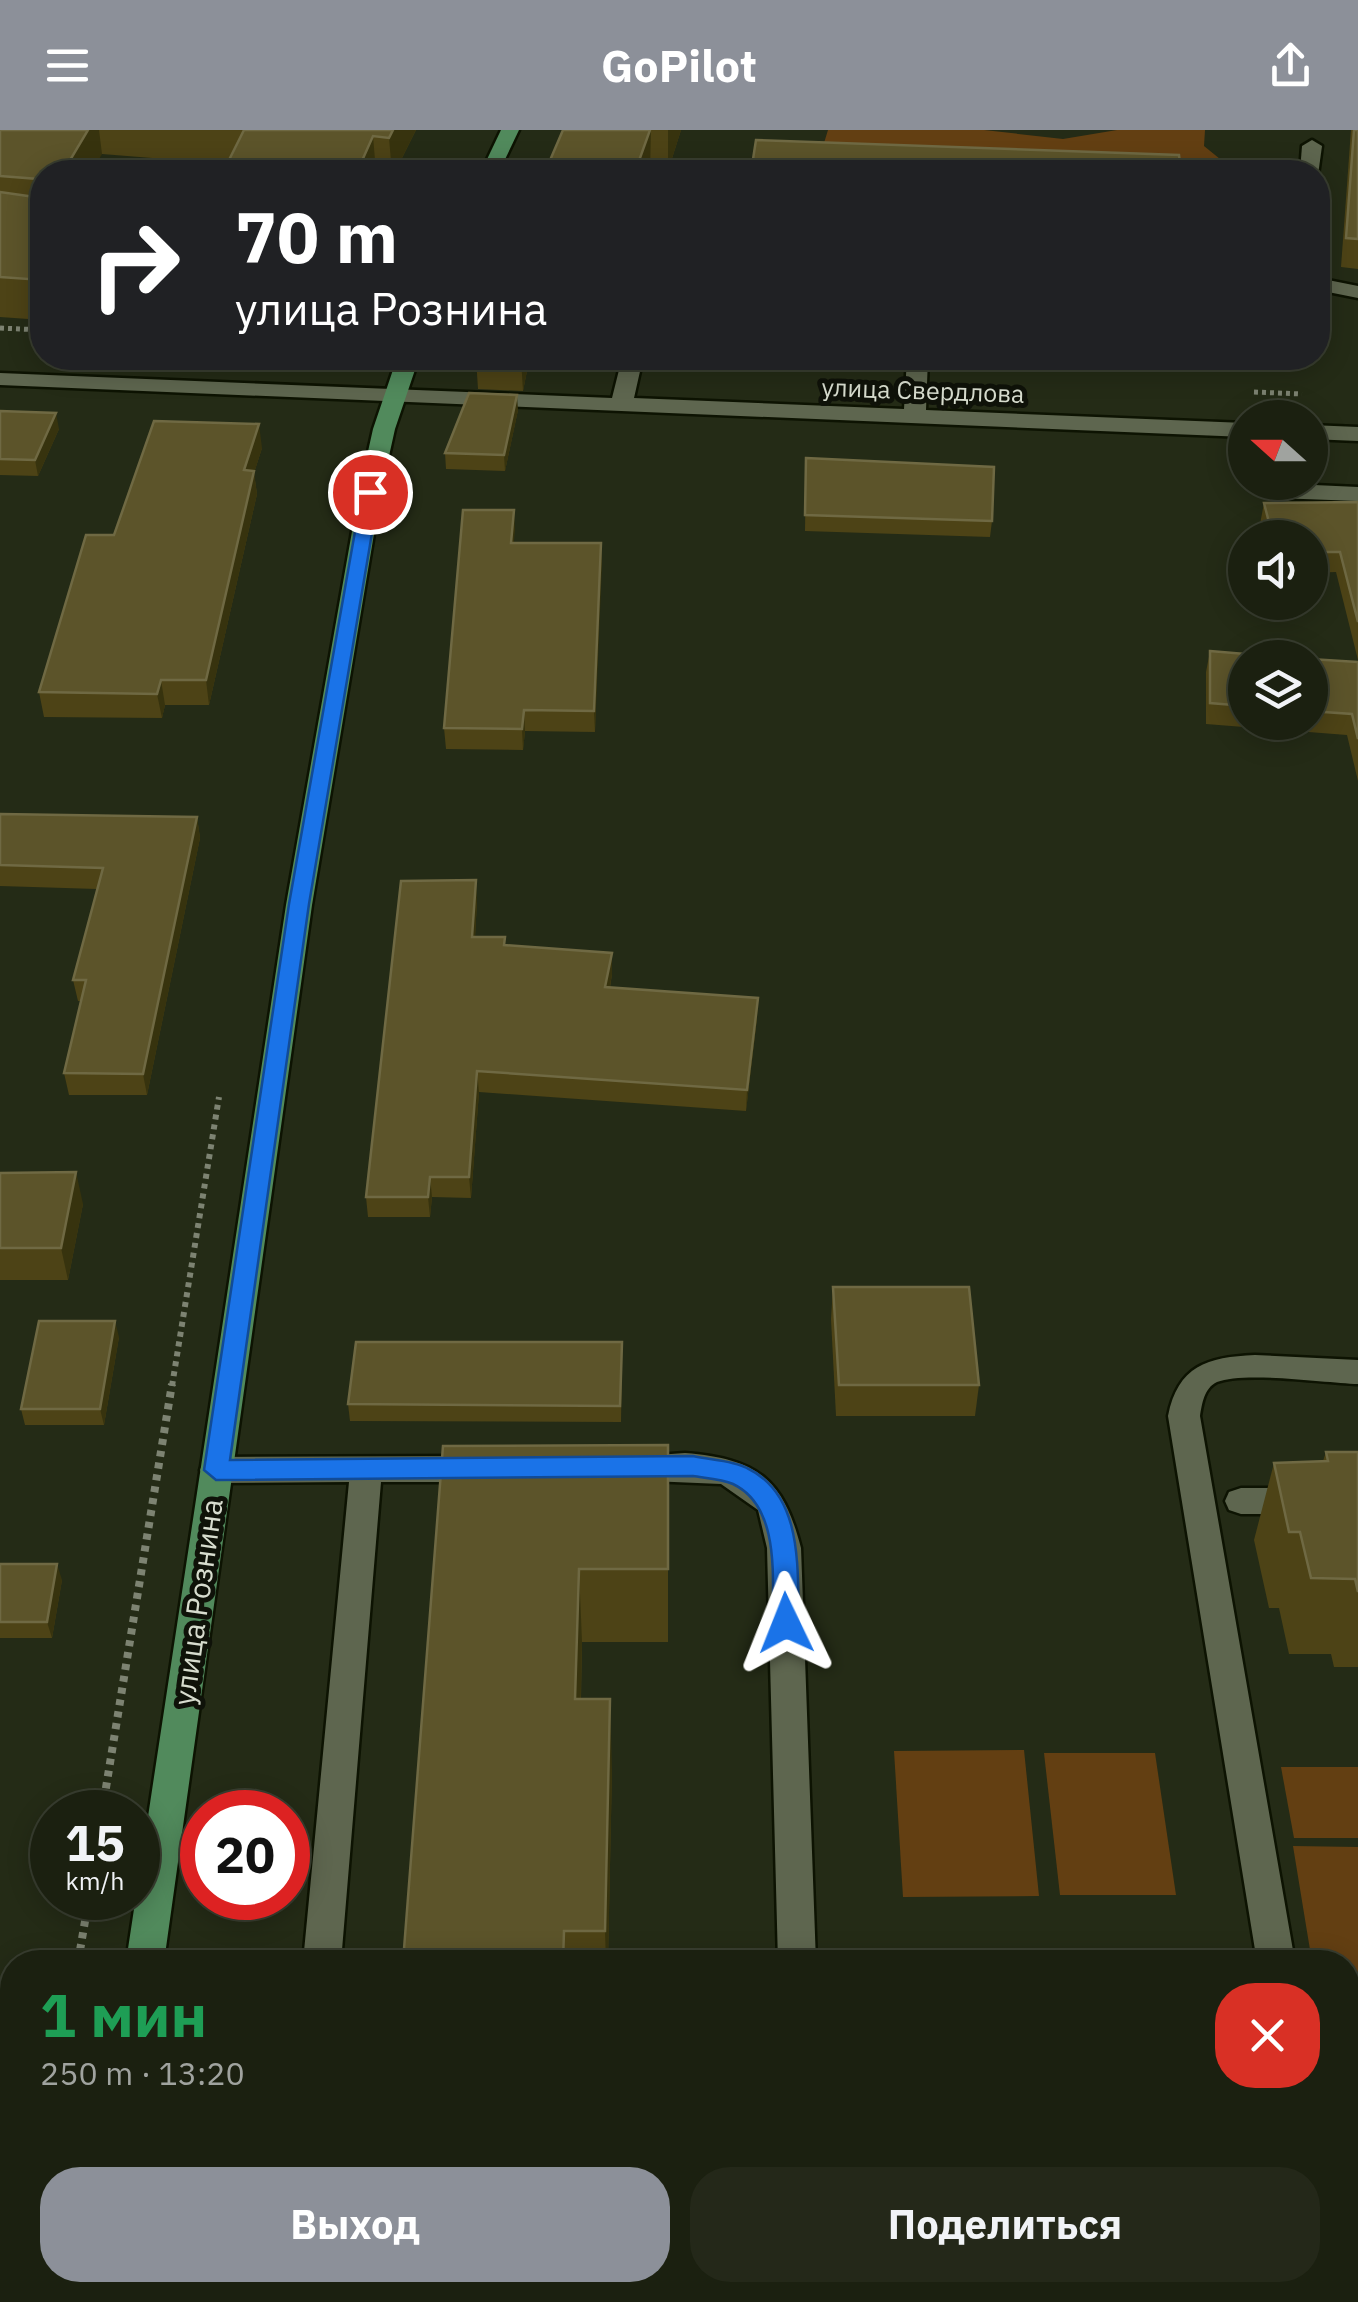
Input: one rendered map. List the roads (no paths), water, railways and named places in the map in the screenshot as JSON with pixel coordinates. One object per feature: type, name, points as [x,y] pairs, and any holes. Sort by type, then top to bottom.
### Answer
[{"type":"main road","points":[[496,160],[510,130]]},
{"type":"main road","name":"улица Рознина","points":[[147,1950],[299,904],[370,492],[404,370]]},
{"type":"street","points":[[1311,160],[1312,146]]},
{"type":"street","points":[[1330,286],[1358,292]]},
{"type":"street","points":[[622,406],[630,370]]},
{"type":"street","points":[[915,417],[917,370]]},
{"type":"street","name":"улица Свердлова","points":[[0,378],[394,398],[1228,429]]},
{"type":"street","points":[[1328,433],[1358,434]]},
{"type":"street","points":[[1328,493],[1358,494]]},
{"type":"street","points":[[1274,1950],[1184,1416],[1189,1392],[1205,1374],[1228,1368],[1358,1372]]},
{"type":"street","points":[[594,1468],[693,1466],[725,1472],[740,1476],[772,1503],[784,1548],[797,1950]]},
{"type":"street","points":[[216,1470],[518,1468]]},
{"type":"street","points":[[323,1950],[366,1470]]},
{"type":"street","points":[[1241,1501],[1358,1501]]}]
